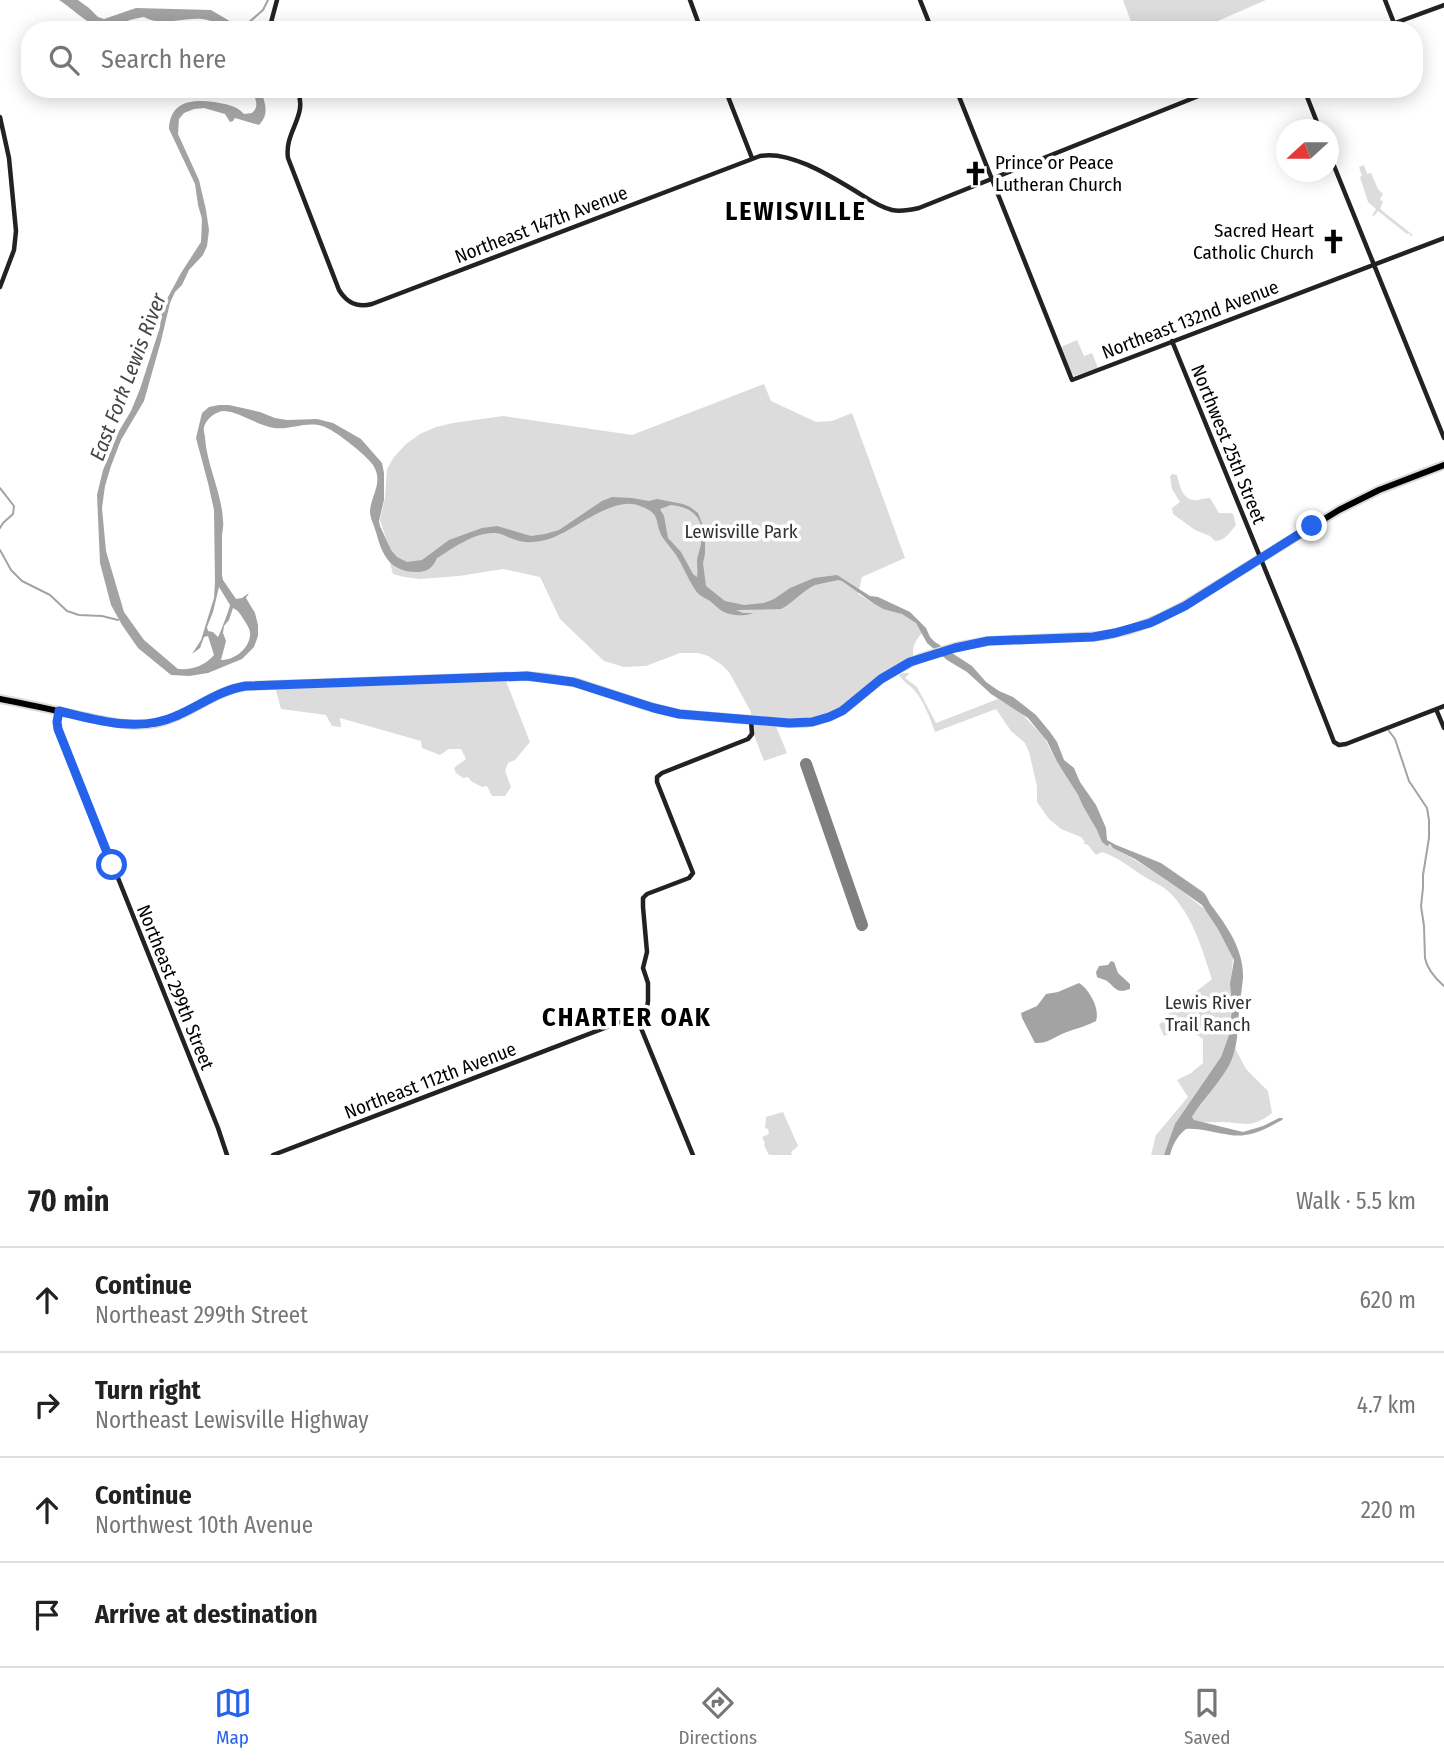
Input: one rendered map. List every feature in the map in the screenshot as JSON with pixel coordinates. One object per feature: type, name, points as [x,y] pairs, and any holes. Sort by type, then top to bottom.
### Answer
[{"type":"main road","points":[[0,699],[115,723],[145,725],[174,718],[218,694],[246,686],[527,676],[573,682],[672,712],[695,716],[804,723],[825,718],[846,708],[895,670],[955,648],[988,641],[1093,637],[1129,630],[1177,610],[1346,506],[1444,465]]},
{"type":"street","points":[[271,21],[277,0]]},
{"type":"street","points":[[690,0],[698,21]]},
{"type":"street","points":[[920,0],[928,21]]},
{"type":"street","points":[[1385,0],[1393,21]]},
{"type":"street","points":[[1400,21],[1444,5]]},
{"type":"street","name":"Northeast 147th Avenue","points":[[300,98],[301,108],[289,139],[288,155],[342,296],[355,305],[372,304],[753,158]]},
{"type":"street","points":[[729,98],[753,158],[774,154],[791,158],[878,205],[906,211],[1194,98]]},
{"type":"street","points":[[960,98],[991,179]]},
{"type":"street","points":[[1308,98],[1316,119]]},
{"type":"street","points":[[0,117],[9,158],[16,231],[15,250],[0,287]]},
{"type":"street","points":[[1339,178],[1444,438]]},
{"type":"street","name":"Northeast 132nd Avenue","points":[[991,179],[1072,380],[1444,238]]},
{"type":"street","name":"Northwest 25th Street","points":[[1172,341],[1334,742],[1339,745],[1346,744],[1436,709]]},
{"type":"street","points":[[1444,706],[1436,709],[1444,728]]},
{"type":"street","name":"Northeast 299th Street","points":[[59,711],[58,729],[227,1155]]},
{"type":"street","points":[[693,1155],[636,1016],[647,1008],[649,1001],[648,983],[643,968],[647,952],[643,898],[689,878],[693,870],[657,779],[662,773],[744,741],[752,735],[751,720]]},
{"type":"street","name":"Northeast 112th Avenue","points":[[273,1155],[636,1016]]},
{"type":"green space","points":[[1123,0],[1266,0],[1218,21],[1131,21]]},
{"type":"green space","points":[[1364,165],[1367,174],[1371,173],[1383,194],[1380,209],[1413,235],[1407,234],[1378,211],[1372,216],[1376,209],[1368,202],[1360,177],[1359,167]]},
{"type":"green space","points":[[1077,340],[1084,356],[1092,353],[1098,368],[1075,376],[1061,347]]},
{"type":"green space","name":"Lewisville Park","points":[[764,384],[771,401],[816,422],[832,421],[852,413],[905,558],[862,577],[858,594],[883,609],[907,616],[915,622],[922,633],[914,645],[914,660],[889,674],[855,701],[815,721],[751,720],[751,712],[729,672],[708,656],[680,653],[646,666],[624,667],[604,661],[560,619],[540,577],[503,569],[420,579],[393,574],[389,547],[380,520],[387,469],[406,444],[420,434],[453,423],[503,416],[632,435]]},
{"type":"green space","points":[[1172,474],[1177,475],[1183,493],[1189,499],[1210,498],[1219,513],[1233,514],[1236,525],[1227,536],[1215,541],[1173,514],[1172,508],[1180,502],[1172,489]]},
{"type":"green space","name":"Lewis River Trail Ranch","points":[[910,673],[905,678],[917,687],[936,723],[998,699],[1019,711],[1044,737],[1104,844],[1168,880],[1207,911],[1222,933],[1233,956],[1229,1035],[1221,1057],[1168,1155],[1151,1155],[1156,1135],[1188,1097],[1177,1080],[1203,1063],[1203,1039],[1194,1033],[1184,1032],[1164,1036],[1159,1025],[1171,1011],[1212,979],[1184,910],[1165,889],[1112,856],[1102,852],[1096,855],[1083,843],[1085,842],[1081,837],[1061,829],[1049,819],[1037,802],[1037,786],[1025,743],[1011,731],[996,709],[935,732],[918,695],[899,675]]},
{"type":"green space","points":[[506,681],[530,742],[515,760],[508,763],[505,771],[511,787],[505,796],[492,796],[487,786],[482,787],[468,777],[463,778],[456,773],[454,768],[466,759],[461,749],[449,749],[440,755],[422,748],[421,741],[340,718],[341,727],[332,726],[326,715],[281,709],[275,687]]},
{"type":"green space","points":[[775,724],[787,753],[764,761],[753,732],[754,725]]},
{"type":"green space","points":[[1235,1048],[1246,1069],[1268,1091],[1272,1113],[1248,1124],[1195,1121],[1192,1117],[1227,1067]]},
{"type":"green space","points":[[783,1112],[798,1146],[791,1152],[792,1155],[769,1155],[762,1137],[769,1134],[765,1128],[766,1117]]},
{"type":"shaded area","points":[[59,0],[78,0],[104,19],[136,8],[211,10],[230,21],[154,21],[144,17],[127,21],[89,21]]},
{"type":"shaded area","points":[[263,98],[265,103],[264,117],[259,125],[235,118],[230,122],[225,114],[204,108],[184,113],[179,119],[178,134],[199,180],[206,210],[209,230],[207,246],[170,303],[144,401],[121,440],[105,486],[102,508],[106,551],[124,612],[144,640],[178,669],[198,666],[214,655],[208,636],[204,637],[200,648],[192,654],[201,640],[214,598],[214,510],[196,438],[202,413],[209,407],[229,405],[287,420],[317,419],[333,423],[361,439],[382,463],[384,500],[380,526],[391,550],[407,562],[422,560],[449,540],[482,528],[497,526],[531,536],[559,530],[612,497],[649,501],[657,499],[683,504],[698,513],[705,531],[703,563],[706,586],[725,601],[744,605],[764,603],[814,578],[837,575],[870,596],[910,612],[935,642],[972,666],[986,682],[1013,697],[1036,715],[1057,742],[1064,760],[1074,768],[1096,805],[1106,828],[1107,840],[1161,863],[1203,892],[1238,948],[1243,978],[1234,1053],[1224,1074],[1192,1117],[1194,1120],[1243,1132],[1279,1118],[1283,1118],[1282,1120],[1244,1135],[1186,1129],[1176,1140],[1170,1155],[1164,1155],[1175,1124],[1221,1057],[1229,1035],[1232,1009],[1230,984],[1234,960],[1218,929],[1202,905],[1135,859],[1102,842],[1047,741],[1028,718],[947,660],[927,643],[916,623],[902,614],[883,609],[842,581],[815,585],[781,609],[736,610],[753,613],[745,615],[726,613],[696,590],[663,538],[655,515],[647,509],[630,504],[595,514],[552,538],[531,542],[487,533],[464,541],[437,558],[427,570],[421,572],[400,569],[389,561],[381,548],[370,511],[377,483],[376,471],[357,449],[322,426],[310,424],[274,428],[224,411],[209,418],[204,430],[222,511],[222,575],[236,599],[249,593],[246,598],[255,613],[258,636],[254,647],[242,659],[208,673],[189,676],[171,675],[138,648],[111,605],[100,563],[97,495],[103,470],[140,389],[160,327],[162,308],[201,242],[202,219],[195,184],[169,129],[170,120],[183,104],[197,101],[226,104],[244,114],[252,113],[256,105],[255,99]],"holes":[[[671,505],[692,512],[702,528],[697,577],[668,538],[660,509]],[[219,587],[230,605],[218,637],[208,631],[207,627]],[[233,608],[249,630],[249,641],[240,653],[221,660],[226,641],[224,626]]]},
{"type":"shaded area","points":[[1111,961],[1118,973],[1130,984],[1130,989],[1119,991],[1097,977],[1099,966],[1108,965]]},
{"type":"shaded area","points":[[1079,983],[1093,1000],[1097,1011],[1096,1021],[1046,1042],[1035,1043],[1021,1013],[1037,1006],[1046,994]]},
{"type":"waterway","points":[[250,21],[263,10],[268,0]]},
{"type":"waterway","points":[[0,488],[14,506],[13,514],[0,528]]},
{"type":"waterway","points":[[0,550],[11,570],[22,581],[50,595],[67,611],[118,620]]},
{"type":"waterway","points":[[1389,731],[1395,739],[1409,781],[1427,808],[1429,838],[1421,906],[1425,958],[1432,973],[1444,986]]},
{"type":"runway","points":[[806,764],[862,925]]},
{"type":"place","name":"Prince or Peace Lutheran Church","points":[[975,173]]},
{"type":"place","name":"Sacred Heart Catholic Church","points":[[1334,241]]},
{"type":"district","name":"LEWISVILLE","points":[[796,211]]},
{"type":"district","name":"CHARTER OAK","points":[[627,1017]]},
{"type":"route","points":[[112,865],[58,729],[59,711],[115,723],[145,725],[174,718],[218,694],[246,686],[527,676],[573,682],[679,714],[808,723],[842,711],[881,679],[910,662],[955,648],[988,641],[1093,637],[1150,623],[1185,606],[1312,526]]},
{"type":"water label","name":"East Fork Lewis River","points":[[128,377]]}]
